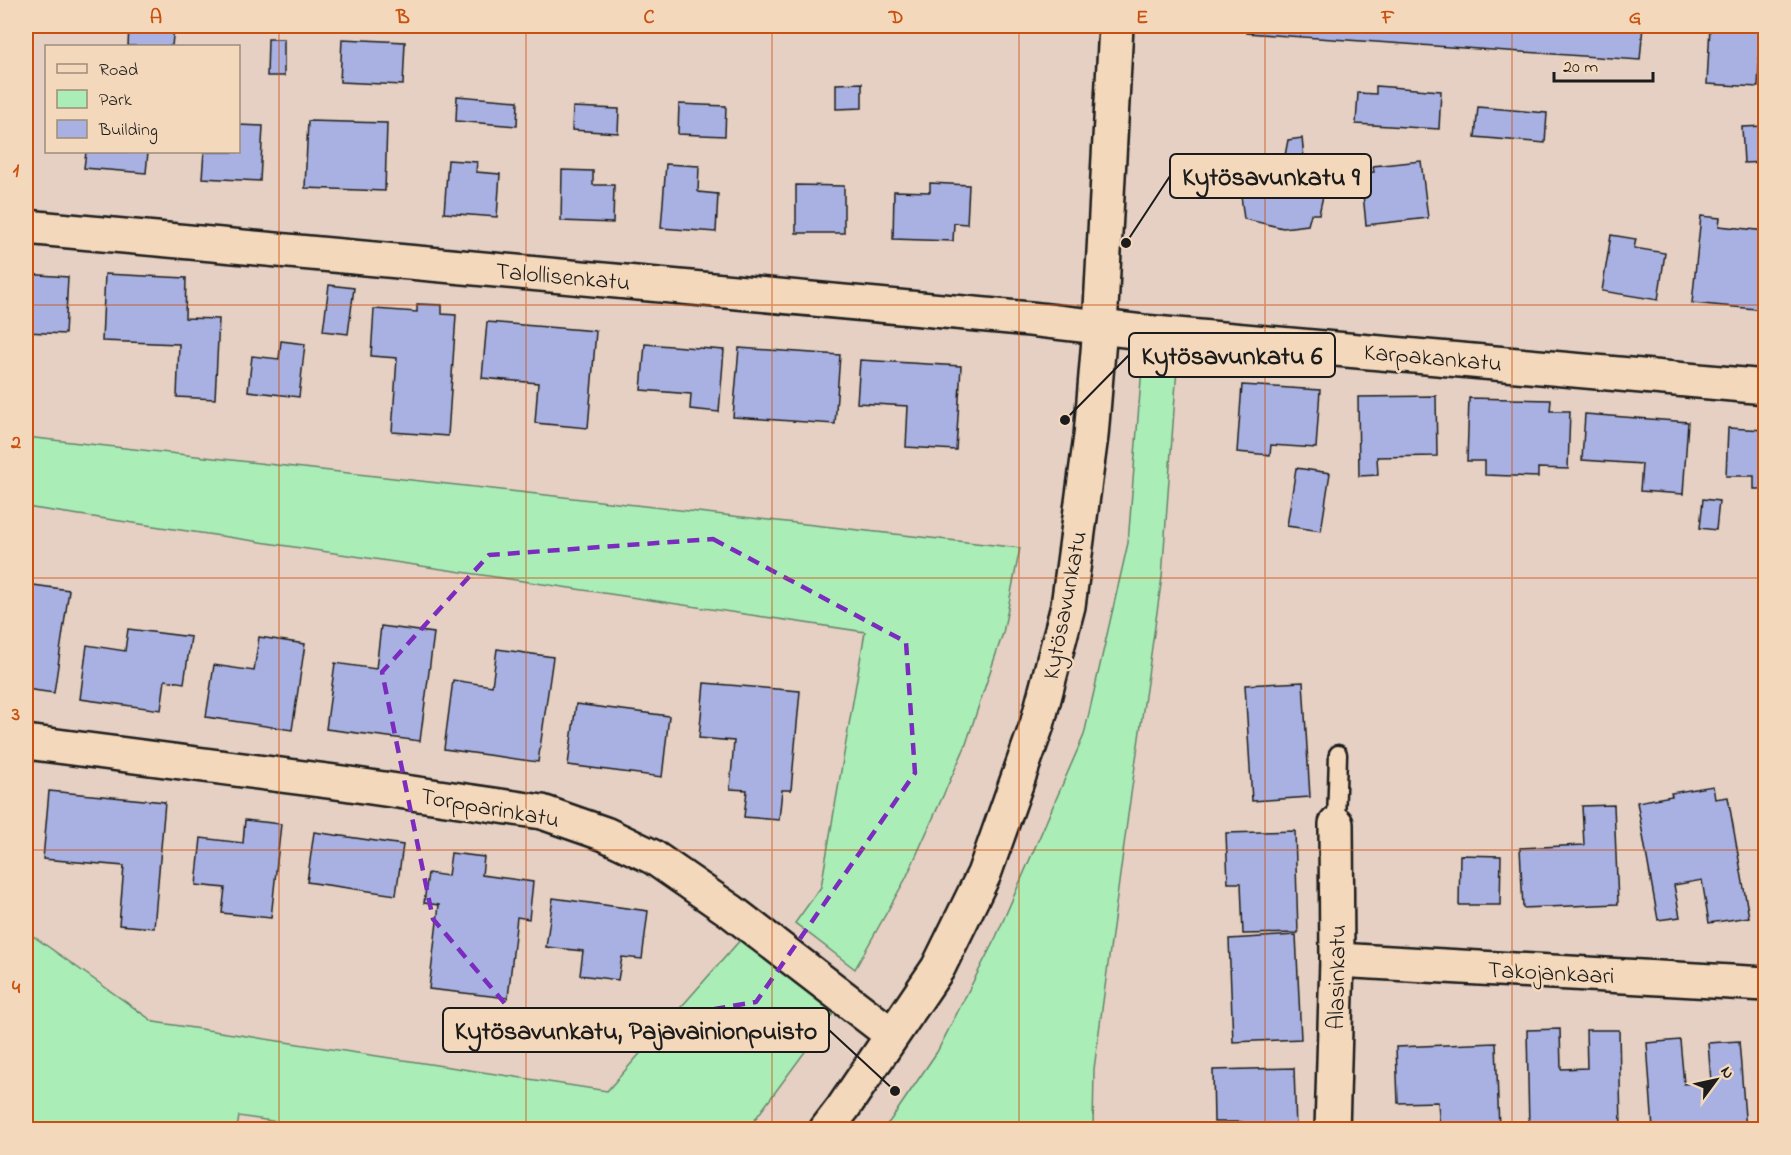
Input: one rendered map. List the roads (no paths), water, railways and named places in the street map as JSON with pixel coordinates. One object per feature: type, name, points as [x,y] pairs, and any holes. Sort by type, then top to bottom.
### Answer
[{"type":"street","name":"Kytösavunkatu","points":[[826,1130],[938,968],[984,874],[1037,725],[1068,606],[1091,436],[1100,327],[1116,26]]},
{"type":"street","name":"Talollisenkatu","points":[[26,227],[1030,318],[1100,327]]},
{"type":"street","name":"Karpakankatu","points":[[1100,327],[1766,387]]},
{"type":"street","name":"Torpparinkatu","points":[[26,742],[343,783],[542,812],[605,834],[653,857],[731,911],[892,1035]]},
{"type":"street","name":"Alasinkatu","points":[[1332,1130],[1337,960],[1336,824]]},
{"type":"street","name":"Takojankaari","points":[[1337,960],[1766,984]]},
{"type":"lane","points":[[1336,824],[1338,754]]},
{"type":"place","name":"Kytösavunkatu 9","points":[[1126,243]]},
{"type":"place","name":"Kytösavunkatu 6","points":[[1065,420]]},
{"type":"place","name":"Kytösavunkatu, Pajavainionpuisto","points":[[895,1091]]}]
